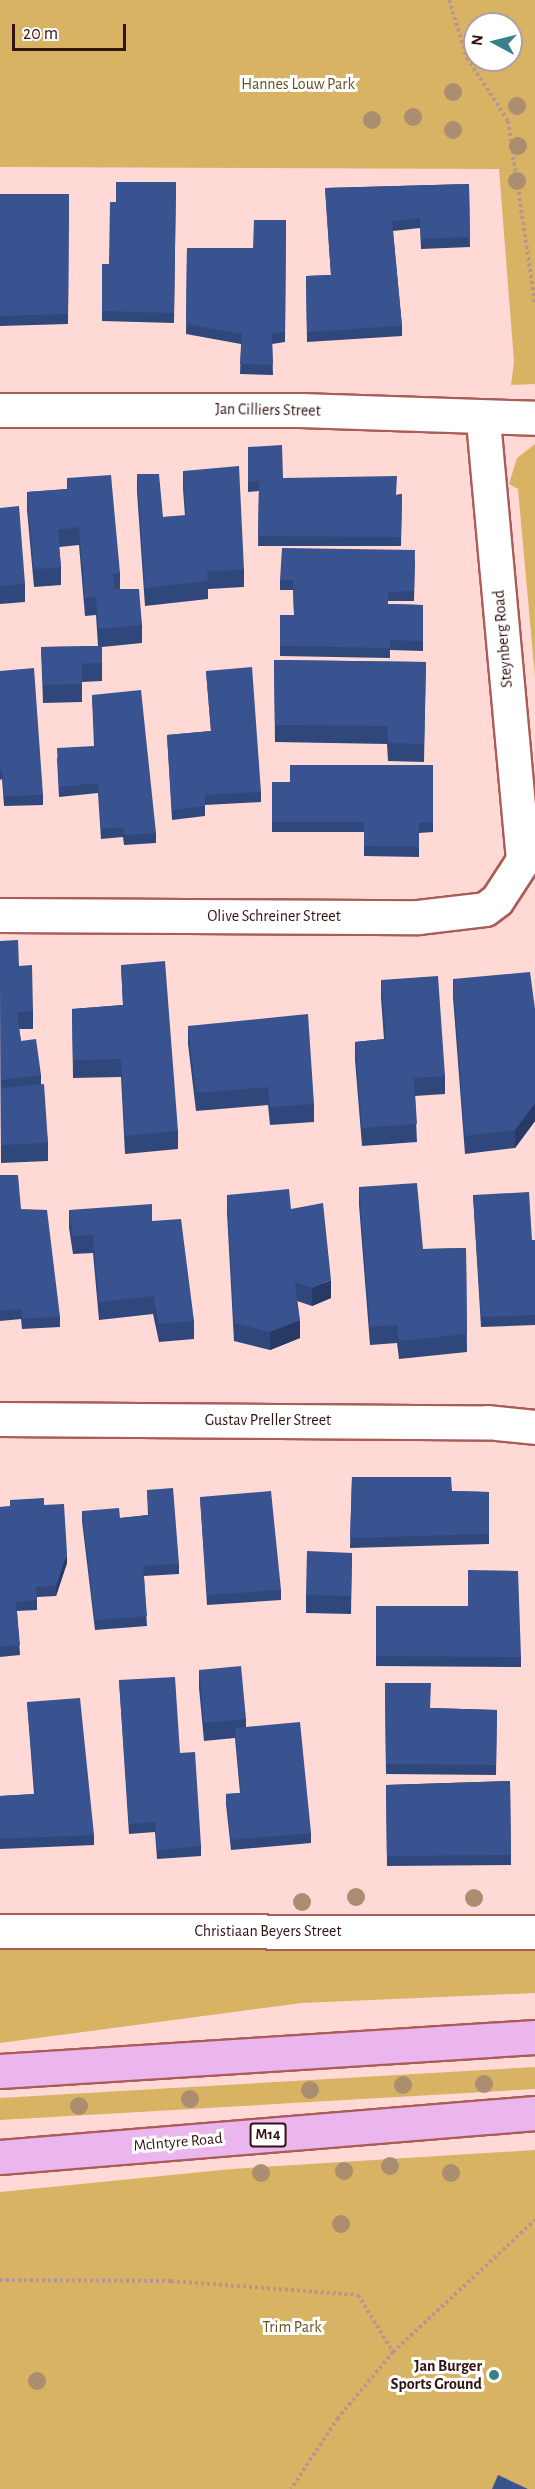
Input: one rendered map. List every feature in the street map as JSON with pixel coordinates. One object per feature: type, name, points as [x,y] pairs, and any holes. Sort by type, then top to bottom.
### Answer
[{"type":"main road","points":[[491,2038],[535,2026]]},
{"type":"main road","points":[[0,2071],[535,2037]]},
{"type":"main road","name":"McIntyre Road","points":[[0,2157],[535,2113]]},
{"type":"street","name":"Jan Cilliers Street","points":[[0,410],[300,410],[483,419],[535,418]]},
{"type":"street","name":"Steynberg Road","points":[[483,419],[523,860]]},
{"type":"street","name":"Olive Schreiner Street","points":[[0,915],[454,914],[485,909],[497,900],[523,860]]},
{"type":"street","name":"Gustav Preller Street","points":[[0,1419],[487,1422],[535,1427]]},
{"type":"street","name":"Christiaan Beyers Street","points":[[0,1931],[535,1932]]},
{"type":"path","points":[[449,0],[467,57],[508,121],[535,303]]},
{"type":"path","points":[[291,2489],[338,2418],[393,2352],[535,2220]]},
{"type":"path","points":[[0,2280],[171,2282],[358,2295],[393,2352]]},
{"type":"green space","name":"Hannes Louw Park","points":[[0,0],[535,0],[535,384],[511,385],[514,362],[499,169],[0,167]]},
{"type":"green space","points":[[535,444],[535,677],[518,489],[509,484],[517,458]]},
{"type":"green space","points":[[0,1950],[535,1950],[535,1993],[302,2003],[0,2043]]},
{"type":"green space","points":[[535,2067],[535,2089],[0,2120],[0,2098]]},
{"type":"green space","name":"Trim Park","points":[[535,2150],[535,2489],[0,2489],[0,2192],[232,2169]]},
{"type":"building","points":[[116,182],[176,182],[174,313],[102,311],[102,264],[109,264],[110,202],[116,202]]},
{"type":"building","points":[[469,184],[470,237],[421,239],[420,218],[392,221],[402,326],[307,332],[306,276],[331,275],[325,188]]},
{"type":"building","points":[[0,194],[69,194],[68,314],[0,316]]},
{"type":"building","points":[[254,220],[286,220],[285,332],[272,334],[273,365],[240,364],[242,334],[186,324],[187,248],[253,248]]},
{"type":"building","points":[[282,445],[283,478],[397,476],[396,495],[402,494],[401,537],[258,536],[259,481],[248,482],[248,447]]},
{"type":"building","points":[[239,466],[244,570],[207,571],[208,581],[145,588],[137,474],[159,474],[163,517],[186,515],[183,471]]},
{"type":"building","points":[[111,475],[120,573],[113,574],[114,589],[139,589],[142,625],[98,629],[96,597],[85,598],[79,527],[58,530],[61,567],[34,569],[27,492],[68,489],[67,478]]},
{"type":"building","points":[[19,506],[25,584],[0,586],[0,508]]},
{"type":"building","points":[[282,548],[415,550],[414,591],[388,592],[388,604],[423,605],[423,641],[390,640],[390,648],[280,646],[280,615],[294,615],[293,580],[280,580]]},
{"type":"building","points":[[102,646],[102,663],[82,664],[82,684],[43,685],[41,647]]},
{"type":"building","points":[[274,660],[426,662],[424,744],[388,743],[387,726],[275,725]]},
{"type":"building","points":[[252,667],[261,792],[205,795],[205,806],[172,810],[167,735],[211,731],[206,671]]},
{"type":"building","points":[[34,668],[43,795],[4,796],[2,770],[0,770],[0,671]]},
{"type":"building","points":[[141,690],[156,833],[124,835],[123,827],[101,829],[98,783],[59,787],[57,748],[95,746],[92,695]]},
{"type":"building","points":[[290,765],[433,765],[433,822],[419,823],[419,847],[364,846],[364,822],[272,822],[272,782],[290,782]]},
{"type":"building","points":[[18,940],[19,966],[32,965],[33,1011],[17,1012],[21,1041],[36,1039],[41,1075],[1,1080],[2,1088],[44,1084],[48,1143],[1,1145],[0,941]]},
{"type":"building","points":[[165,961],[178,1131],[125,1136],[121,1059],[73,1060],[72,1009],[123,1005],[121,965]]},
{"type":"building","points":[[530,972],[535,1009],[535,1103],[515,1130],[465,1136],[453,979]]},
{"type":"building","points":[[438,976],[445,1076],[414,1078],[417,1124],[362,1128],[355,1042],[386,1039],[381,980]]},
{"type":"building","points":[[308,1014],[314,1104],[270,1107],[268,1087],[196,1093],[188,1026]]},
{"type":"building","points":[[0,1175],[18,1175],[21,1209],[47,1210],[60,1317],[22,1319],[21,1309],[0,1311]]},
{"type":"building","points":[[417,1183],[423,1249],[466,1248],[467,1334],[399,1341],[397,1325],[370,1327],[359,1187]]},
{"type":"building","points":[[289,1189],[291,1209],[323,1203],[331,1280],[312,1288],[295,1282],[300,1320],[270,1332],[234,1323],[227,1195]]},
{"type":"building","points":[[529,1192],[532,1240],[535,1240],[535,1315],[481,1317],[473,1195]]},
{"type":"building","points":[[152,1204],[152,1221],[181,1219],[194,1321],[159,1324],[153,1296],[99,1302],[93,1235],[73,1236],[69,1210]]},
{"type":"building","points":[[352,1477],[451,1477],[452,1491],[489,1492],[489,1534],[350,1538]]},
{"type":"building","points":[[173,1488],[179,1564],[143,1566],[147,1616],[95,1620],[82,1511],[119,1508],[120,1518],[149,1515],[147,1490]]},
{"type":"building","points":[[271,1491],[281,1590],[207,1595],[200,1497]]},
{"type":"building","points":[[44,1498],[44,1505],[64,1504],[67,1553],[56,1586],[36,1587],[37,1600],[16,1602],[20,1645],[0,1647],[0,1507],[10,1506],[10,1500]]},
{"type":"building","points":[[307,1551],[352,1553],[351,1596],[306,1595]]},
{"type":"building","points":[[468,1570],[518,1571],[521,1657],[376,1656],[376,1606],[468,1606]]},
{"type":"building","points":[[241,1666],[246,1719],[204,1723],[199,1670]]},
{"type":"building","points":[[175,1677],[180,1753],[195,1752],[201,1846],[157,1850],[155,1822],[129,1824],[119,1680]]},
{"type":"building","points":[[385,1683],[431,1683],[430,1708],[497,1710],[496,1765],[386,1764]]},
{"type":"building","points":[[80,1698],[94,1835],[0,1839],[0,1796],[35,1794],[27,1702]]},
{"type":"building","points":[[300,1722],[311,1833],[231,1840],[226,1794],[241,1793],[235,1728]]},
{"type":"building","points":[[510,1781],[511,1855],[387,1856],[386,1785]]},
{"type":"building","points":[[498,2475],[528,2489],[492,2489]]},
{"type":"place","name":"Jan Burger Sports Ground","points":[[494,2375]]}]
